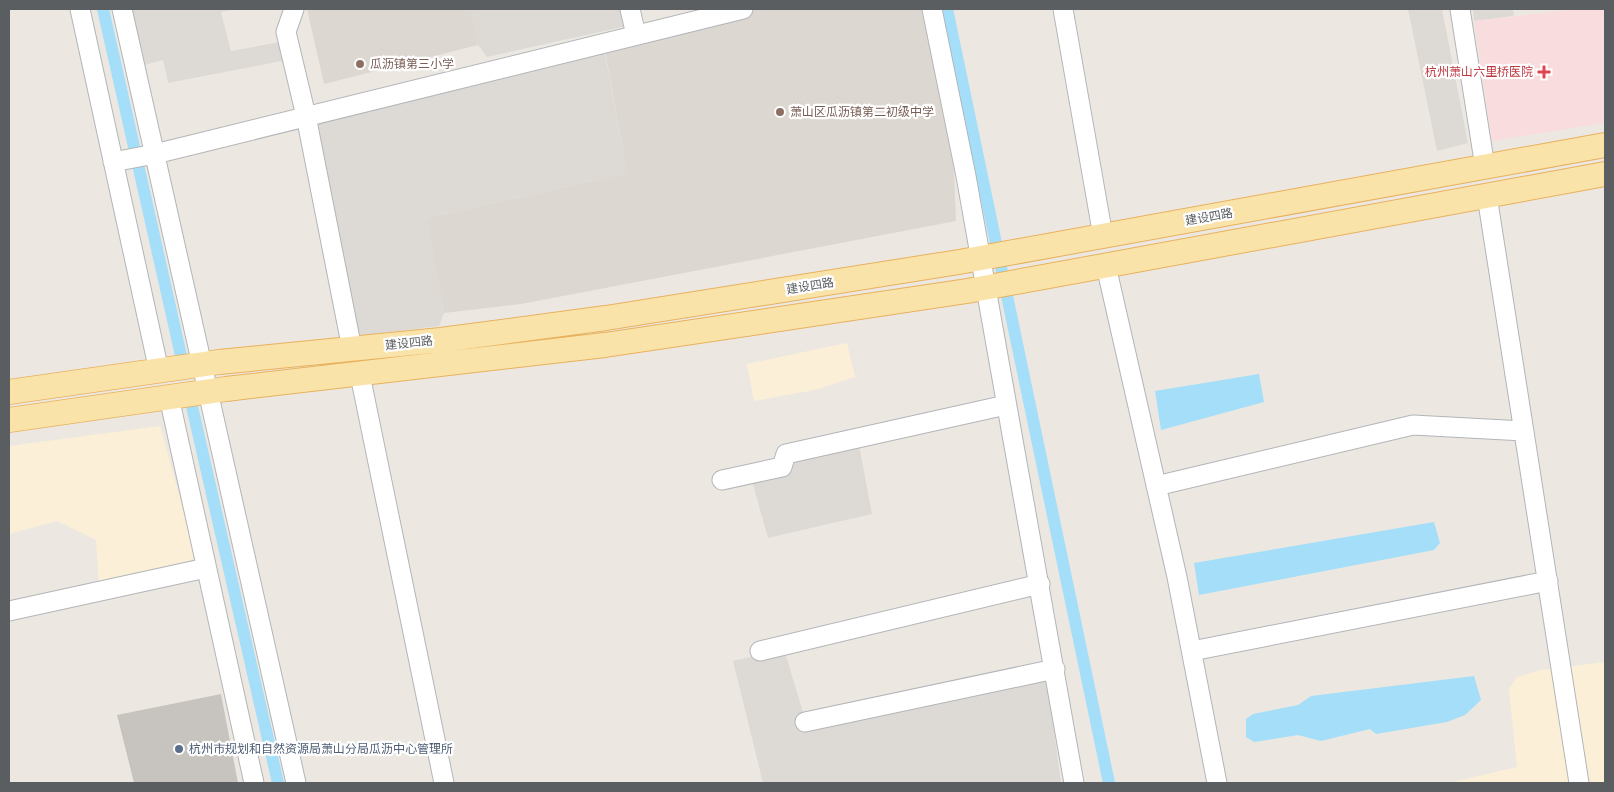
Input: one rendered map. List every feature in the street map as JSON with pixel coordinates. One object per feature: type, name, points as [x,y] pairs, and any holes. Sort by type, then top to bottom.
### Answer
[{"type":"main road","name":"建设四路","points":[[9,392],[202,364],[441,340],[606,318],[990,256],[1605,145]]},
{"type":"main road","name":"建设四路","points":[[9,420],[169,397],[606,345],[997,286],[1605,174]]},
{"type":"street","points":[[80,9],[159,371]]},
{"type":"street","points":[[122,9],[296,783]]},
{"type":"street","points":[[294,9],[286,32],[306,116],[352,348]]},
{"type":"street","points":[[630,9],[636,35]]},
{"type":"street","points":[[114,161],[154,154],[744,9]]},
{"type":"street","points":[[932,9],[966,176],[1074,783]]},
{"type":"street","points":[[1062,9],[1103,236]]},
{"type":"street","points":[[1460,9],[1485,167]]},
{"type":"street","points":[[1487,196],[1580,783]]},
{"type":"street","points":[[1106,266],[1192,651],[1217,783]]},
{"type":"street","points":[[360,374],[444,783]]},
{"type":"street","points":[[169,397],[254,783]]},
{"type":"street","points":[[722,480],[782,467],[786,454],[1006,405]]},
{"type":"street","points":[[1156,486],[1413,425],[1524,431]]},
{"type":"street","points":[[9,610],[206,568]]},
{"type":"street","points":[[1192,651],[1548,581]]},
{"type":"street","points":[[760,650],[1040,584]]},
{"type":"street","points":[[805,722],[1055,669]]},
{"type":"shaded area","points":[[128,9],[234,9],[221,12],[231,51],[280,42],[287,60],[168,83],[163,60],[141,66]]},
{"type":"shaded area","name":"瓜沥镇第三小学","points":[[307,9],[471,9],[478,45],[324,84]]},
{"type":"shaded area","points":[[471,9],[624,9],[627,26],[487,57],[478,45]]},
{"type":"shaded area","name":"萧山区瓜沥镇第二初级中学","points":[[719,9],[925,9],[954,170],[956,221],[521,304],[444,313],[426,218],[627,173],[603,39]]},
{"type":"shaded area","points":[[1408,9],[1442,9],[1468,143],[1437,151]]},
{"type":"shaded area","points":[[1473,9],[1513,9],[1514,16],[1474,21]]},
{"type":"shaded area","name":"杭州萧山六里桥医院","points":[[1575,9],[1605,9],[1605,123],[1492,141],[1474,21]]},
{"type":"shaded area","points":[[605,53],[627,173],[426,218],[444,313],[439,326],[359,336],[318,124]]},
{"type":"shaded area","points":[[847,343],[855,377],[815,390],[754,401],[747,364]]},
{"type":"shaded area","points":[[160,426],[196,556],[189,562],[99,582],[96,540],[57,521],[9,534],[9,446]]},
{"type":"shaded area","points":[[859,445],[872,514],[768,538],[752,481],[790,459]]},
{"type":"shaded area","points":[[784,649],[806,722],[901,702],[1047,680],[1061,783],[763,783],[733,661]]},
{"type":"shaded area","points":[[1605,662],[1605,783],[1449,783],[1517,767],[1509,689],[1517,677],[1542,670]]},
{"type":"water","points":[[1259,374],[1264,402],[1161,430],[1155,391]]},
{"type":"water","points":[[1434,522],[1440,543],[1434,550],[1199,595],[1194,563]]},
{"type":"water","points":[[1474,676],[1481,700],[1465,715],[1447,722],[1376,734],[1370,729],[1321,741],[1298,735],[1254,742],[1246,737],[1246,719],[1253,714],[1298,705],[1311,696]]},
{"type":"building","name":"杭州市规划和自然资源局萧山分局瓜沥中心管理所","points":[[221,694],[238,783],[134,783],[117,715]]},
{"type":"waterway","points":[[103,9],[182,360]]},
{"type":"waterway","points":[[947,9],[1109,783]]},
{"type":"waterway","points":[[191,402],[278,783]]},
{"type":"place","name":"瓜沥镇第三小学","points":[[360,64]]},
{"type":"place","name":"杭州萧山六里桥医院","points":[[1544,72]]},
{"type":"place","name":"萧山区瓜沥镇第二初级中学","points":[[780,112]]},
{"type":"place","name":"杭州市规划和自然资源局萧山分局瓜沥中心管理所","points":[[179,749]]}]
